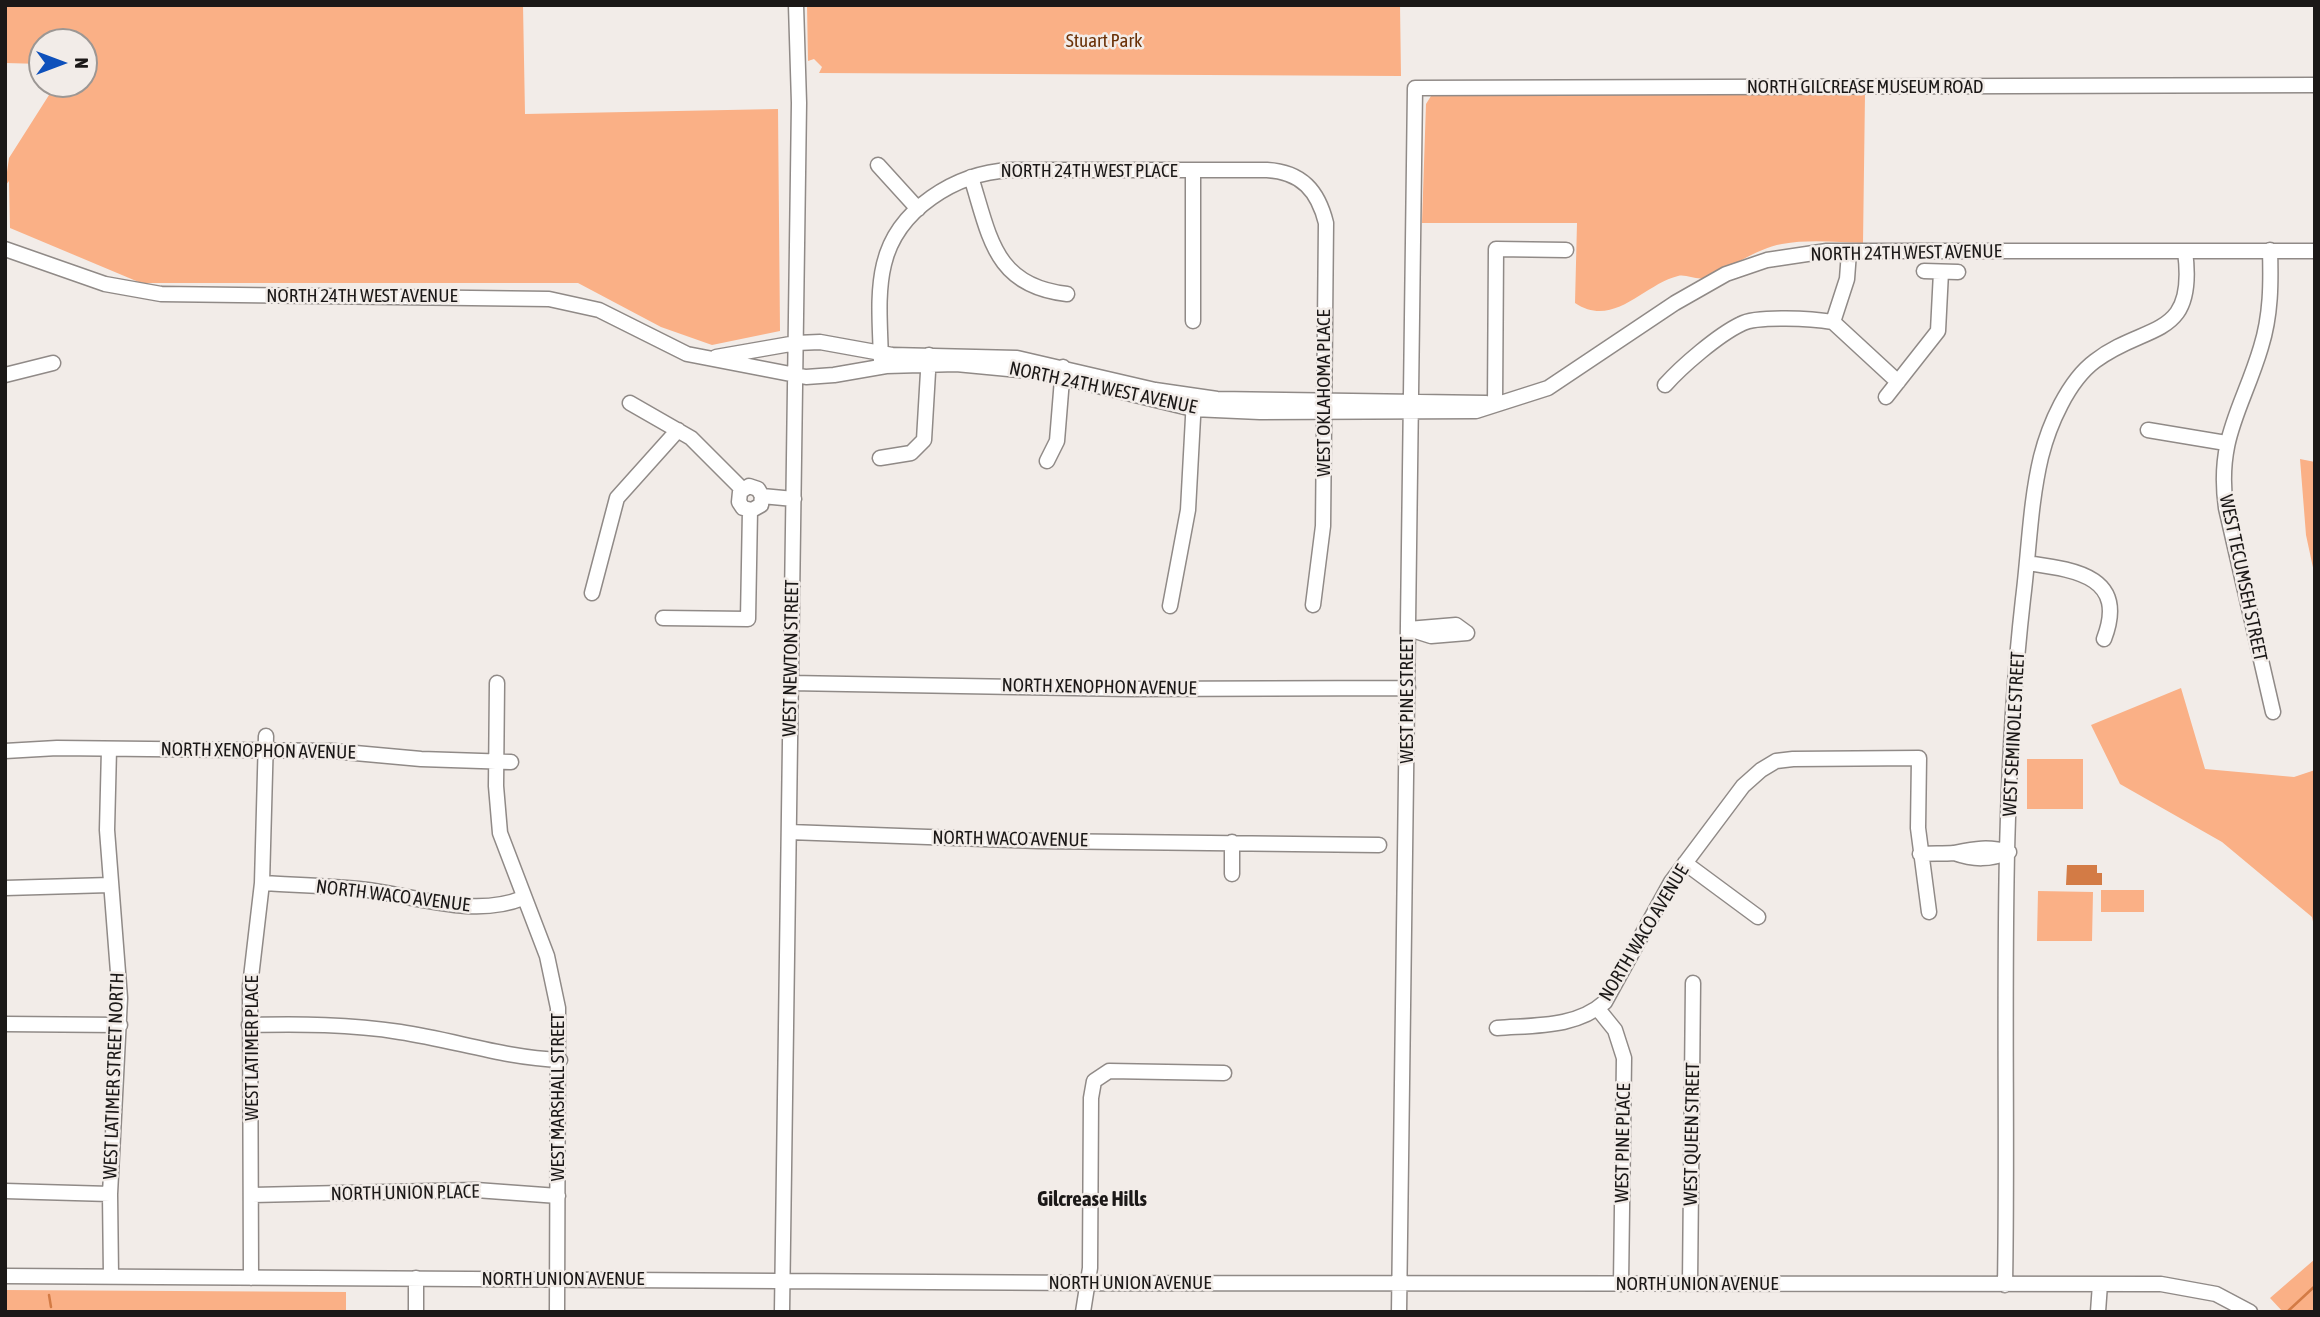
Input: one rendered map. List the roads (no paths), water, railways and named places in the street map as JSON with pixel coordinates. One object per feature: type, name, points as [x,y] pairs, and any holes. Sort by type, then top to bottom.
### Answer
[{"type":"street","name":"WEST NEWTON STREET","points":[[782,1312],[796,343],[796,5]]},
{"type":"street","name":"NORTH GILCREASE MUSEUM ROAD","points":[[1415,88],[2315,85]]},
{"type":"street","name":"WEST PINE STREET","points":[[1399,1312],[1415,88]]},
{"type":"street","points":[[878,165],[918,209]]},
{"type":"street","name":"NORTH 24TH WEST PLACE","points":[[881,360],[880,294],[884,262],[897,234],[918,209],[938,194],[971,177],[1010,170],[1279,171],[1309,185]]},
{"type":"street","points":[[1193,171],[1193,321]]},
{"type":"street","points":[[971,177],[992,242],[1009,271],[1042,291],[1067,294]]},
{"type":"street","name":"WEST OKLAHOMA PLACE","points":[[1309,185],[1321,204],[1326,223],[1322,551],[1313,605]]},
{"type":"street","name":"NORTH 24TH WEST AVENUE","points":[[5,249],[105,284],[161,294],[549,299],[598,310],[687,354],[795,375],[834,375],[881,360],[999,356],[1193,403],[1411,407],[1494,405],[1522,399],[1548,388],[1675,303],[1726,274],[1776,258],[1844,252],[2314,250]]},
{"type":"street","points":[[1494,405],[1496,249],[1566,250]]},
{"type":"street","name":"WEST TECUMSEH STREET","points":[[2270,250],[2270,300],[2264,335],[2234,413],[2226,443],[2223,477],[2226,508],[2273,712]]},
{"type":"street","name":"WEST SEMINOLE STREET","points":[[2005,1285],[2011,704],[2039,468],[2054,421],[2080,376],[2094,362],[2162,328],[2176,314],[2186,285],[2185,251]]},
{"type":"street","points":[[1833,322],[1847,279],[1844,252]]},
{"type":"street","points":[[1924,271],[1958,272]]},
{"type":"street","points":[[1886,397],[1940,326],[1941,272]]},
{"type":"street","points":[[1665,385],[1676,372],[1742,323],[1833,322],[1898,382]]},
{"type":"street","name":"NORTH 24TH WEST AVENUE","points":[[713,358],[796,343],[845,344],[881,360]]},
{"type":"street","points":[[880,458],[911,453],[924,440],[928,359]]},
{"type":"street","points":[[5,375],[53,363]]},
{"type":"street","points":[[1047,461],[1057,441],[1062,372]]},
{"type":"street","points":[[630,403],[699,445],[743,489]]},
{"type":"street","points":[[1170,606],[1188,510],[1193,403]]},
{"type":"street","points":[[592,593],[617,498],[678,430]]},
{"type":"street","points":[[2148,430],[2226,443]]},
{"type":"street","points":[[743,489],[754,487],[762,496],[794,499]]},
{"type":"street","points":[[743,489],[739,502],[750,510]]},
{"type":"street","points":[[750,510],[761,505],[762,496]]},
{"type":"street","points":[[663,618],[748,619],[750,510]]},
{"type":"street","points":[[2028,563],[2070,569],[2095,581],[2106,594],[2111,611],[2104,639]]},
{"type":"street","name":"WEST MARSHALL STREET","points":[[497,683],[504,762],[500,833],[550,969],[558,1008],[560,1060],[557,1312]]},
{"type":"street","name":"NORTH XENOPHON AVENUE","points":[[790,683],[1131,689],[1408,688]]},
{"type":"street","name":"WEST LATIMER PLACE","points":[[251,1278],[249,1025],[251,976],[262,883],[266,736]]},
{"type":"street","name":"WEST LATIMER STREET NORTH","points":[[109,749],[107,830],[119,971],[120,1025],[110,1194],[111,1276]]},
{"type":"street","name":"NORTH XENOPHON AVENUE","points":[[5,751],[333,751],[504,762]]},
{"type":"street","name":"NORTH WACO AVENUE","points":[[1496,1028],[1570,1021],[1598,1009],[1615,989],[1662,896],[1685,863],[1751,777],[1776,761],[1919,758],[1920,854]]},
{"type":"street","name":"NORTH WACO AVENUE","points":[[789,832],[1040,841],[1379,845]]},
{"type":"street","points":[[1232,842],[1232,874]]},
{"type":"street","points":[[1929,912],[1920,854],[1954,853],[1970,858],[1994,858],[2009,852]]},
{"type":"street","points":[[1685,863],[1758,917]]},
{"type":"street","name":"NORTH WACO AVENUE","points":[[262,883],[359,889],[477,907],[503,905],[523,898]]},
{"type":"street","points":[[5,888],[110,885]]},
{"type":"street","name":"WEST QUEEN STREET","points":[[1690,1284],[1693,983]]},
{"type":"street","name":"WEST PINE PLACE","points":[[1598,1009],[1615,1030],[1623,1058],[1621,1284]]},
{"type":"street","points":[[5,1024],[120,1025]]},
{"type":"street","points":[[249,1025],[310,1024],[376,1028],[526,1059],[560,1060]]},
{"type":"street","points":[[1083,1312],[1091,1236],[1091,1098],[1098,1076],[1109,1071],[1224,1073]]},
{"type":"street","name":"NORTH UNION PLACE","points":[[252,1195],[476,1190],[558,1196]]},
{"type":"street","points":[[5,1191],[110,1194]]},
{"type":"street","name":"NORTH UNION AVENUE","points":[[5,1276],[1086,1283],[2100,1284],[2189,1287],[2216,1294],[2250,1312]]},
{"type":"street","points":[[416,1278],[416,1312]]},
{"type":"street","points":[[2098,1312],[2100,1284]]},
{"type":"waterway","points":[[2287,1312],[2315,1286]]},
{"type":"waterway","points":[[49,1295],[51,1307]]},
{"type":"district","name":"Gilcrease Hills","points":[[1092,1199]]},
{"type":"park label","name":"Stuart Park","points":[[1104,41]]}]
